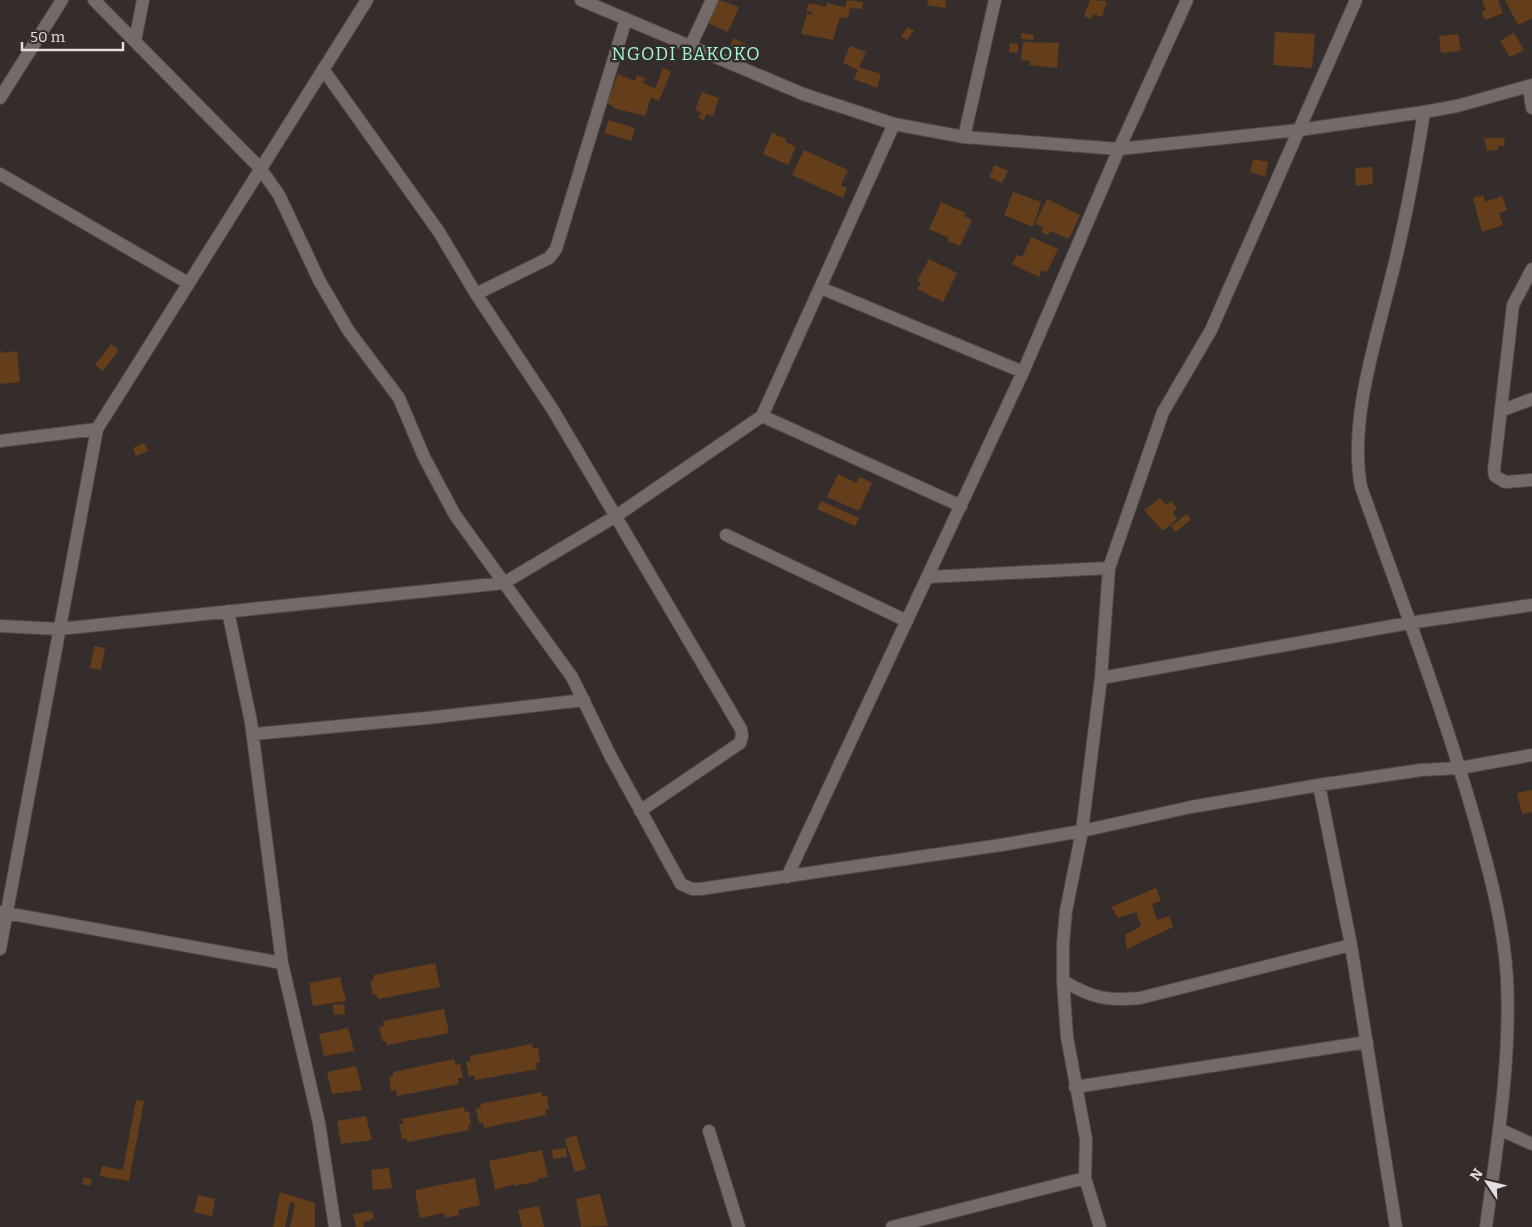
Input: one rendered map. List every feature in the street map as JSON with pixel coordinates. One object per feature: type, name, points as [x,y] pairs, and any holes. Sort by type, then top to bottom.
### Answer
[{"type":"street","points":[[0,98],[62,0]]},
{"type":"street","points":[[94,0],[260,168],[279,195],[319,280],[348,330],[399,398],[424,457],[455,515],[551,644],[584,700],[611,757],[640,811],[681,884],[686,887],[700,890],[788,877],[1082,831],[1191,807],[1319,785],[1412,771],[1460,768],[1532,755]]},
{"type":"street","points":[[135,41],[143,0]]},
{"type":"street","points":[[0,949],[3,912],[97,429],[367,0]]},
{"type":"street","points":[[581,0],[803,94],[894,124],[964,137],[1119,149],[1299,130],[1424,112],[1457,106],[1531,85],[1532,108]]},
{"type":"street","points":[[690,47],[712,0]]},
{"type":"street","points":[[964,137],[995,0]]},
{"type":"street","points":[[788,877],[1023,372],[1119,149],[1187,0]]},
{"type":"street","points":[[1100,1227],[1084,1178],[1086,1139],[1067,1036],[1063,981],[1066,911],[1082,831],[1101,678],[1109,568],[1163,412],[1211,330],[1356,0]]},
{"type":"street","points":[[476,294],[549,258],[556,248],[626,19]]},
{"type":"street","points":[[323,69],[439,232],[476,294],[553,410],[741,729],[740,743],[640,811]]},
{"type":"street","points":[[1424,112],[1408,208],[1362,399],[1356,439],[1357,465],[1361,487],[1460,768],[1491,876],[1502,933],[1507,978],[1506,1060],[1500,1129],[1486,1227]]},
{"type":"street","points":[[0,626],[59,629],[504,583],[616,516],[762,416],[894,124]]},
{"type":"street","points":[[0,174],[188,283]]},
{"type":"street","points":[[1532,269],[1513,305],[1508,334],[1495,476],[1505,482],[1532,480]]},
{"type":"street","points":[[821,288],[1023,372]]},
{"type":"street","points":[[1502,410],[1532,399]]},
{"type":"street","points":[[762,416],[961,506]]},
{"type":"street","points":[[0,441],[97,429]]},
{"type":"street","points":[[726,535],[907,621]]},
{"type":"street","points":[[928,577],[1109,568]]},
{"type":"street","points":[[1101,678],[1409,623],[1532,605]]},
{"type":"street","points":[[228,611],[253,734],[282,964],[319,1123],[335,1227]]},
{"type":"street","points":[[253,734],[427,718],[584,700]]},
{"type":"street","points":[[1319,785],[1351,945],[1396,1227]]},
{"type":"street","points":[[3,912],[282,964]]},
{"type":"street","points":[[1063,981],[1088,995],[1107,999],[1140,998],[1351,945]]},
{"type":"street","points":[[1075,1087],[1367,1042]]},
{"type":"street","points":[[1500,1129],[1532,1144]]},
{"type":"street","points":[[709,1131],[739,1227]]},
{"type":"street","points":[[892,1227],[940,1221],[1084,1178]]},
{"type":"building","points":[[719,0],[739,7],[728,32],[708,23]]},
{"type":"building","points":[[847,0],[863,2],[862,9],[850,8],[848,18],[840,17],[833,40],[801,34],[807,14],[812,15],[812,12],[806,11],[809,3],[826,7],[827,3],[845,7]]},
{"type":"building","points":[[928,0],[946,0],[945,8],[927,5]]},
{"type":"building","points":[[1090,0],[1107,1],[1102,17],[1094,14],[1091,19],[1084,16]]},
{"type":"building","points":[[1482,0],[1498,0],[1503,13],[1485,20],[1481,12],[1486,10]]},
{"type":"building","points":[[1505,0],[1532,0],[1532,18],[1518,25]]},
{"type":"building","points":[[908,27],[914,31],[907,40],[901,36]]},
{"type":"building","points":[[1275,32],[1315,34],[1312,68],[1273,65]]},
{"type":"building","points":[[1021,33],[1034,35],[1033,40],[1021,39]]},
{"type":"building","points":[[1514,33],[1524,50],[1510,57],[1500,41]]},
{"type":"building","points":[[1458,34],[1461,51],[1441,53],[1439,36]]},
{"type":"building","points":[[734,38],[752,48],[748,56],[730,45]]},
{"type":"building","points":[[1023,42],[1059,43],[1057,68],[1029,65],[1030,61],[1021,60]]},
{"type":"building","points":[[1010,43],[1018,44],[1018,53],[1009,52]]},
{"type":"building","points":[[850,46],[866,52],[859,67],[881,74],[877,88],[854,79],[858,70],[843,63]]},
{"type":"building","points":[[663,68],[671,71],[659,101],[651,98],[645,116],[613,108],[613,106],[607,104],[618,74],[635,81],[637,75],[645,78],[643,83],[655,89]]},
{"type":"building","points":[[702,92],[719,98],[713,116],[706,114],[704,120],[698,118],[701,112],[695,110]]},
{"type":"building","points":[[609,120],[635,128],[631,141],[604,133]]},
{"type":"building","points":[[772,133],[786,139],[785,142],[796,147],[788,165],[763,154]]},
{"type":"building","points":[[1484,138],[1504,138],[1505,146],[1498,146],[1498,150],[1487,151]]},
{"type":"building","points":[[804,150],[848,170],[841,185],[847,188],[843,198],[792,175]]},
{"type":"building","points":[[1253,159],[1268,162],[1265,177],[1250,172]]},
{"type":"building","points":[[995,165],[1008,171],[1002,183],[989,177]]},
{"type":"building","points":[[1372,167],[1373,184],[1356,186],[1355,168]]},
{"type":"building","points":[[1013,192],[1041,202],[1033,227],[1004,215]]},
{"type":"building","points":[[1483,195],[1485,202],[1502,196],[1507,210],[1499,213],[1503,225],[1482,232],[1473,198]]},
{"type":"building","points":[[1047,199],[1080,215],[1069,239],[1050,231],[1048,235],[1041,232],[1043,227],[1035,224]]},
{"type":"building","points":[[941,202],[966,213],[964,216],[972,220],[960,246],[947,241],[949,238],[929,229]]},
{"type":"building","points":[[1031,237],[1058,249],[1047,272],[1042,270],[1039,277],[1012,264],[1017,255],[1022,257]]},
{"type":"building","points":[[929,259],[957,273],[943,302],[917,289],[921,283],[917,281]]},
{"type":"building","points":[[111,344],[119,350],[103,371],[95,365]]},
{"type":"building","points":[[0,350],[3,353],[17,351],[20,382],[0,384]]},
{"type":"building","points":[[144,443],[148,451],[136,456],[133,448]]},
{"type":"building","points":[[838,474],[856,483],[860,477],[872,483],[859,511],[827,497]]},
{"type":"building","points":[[1160,498],[1166,505],[1171,501],[1177,509],[1173,512],[1177,519],[1163,531],[1144,510]]},
{"type":"building","points":[[821,501],[859,518],[855,526],[817,509]]},
{"type":"building","points":[[1187,514],[1191,520],[1175,532],[1171,526]]},
{"type":"building","points":[[94,646],[105,648],[101,670],[90,668]]},
{"type":"building","points":[[1532,790],[1532,812],[1522,814],[1517,793]]},
{"type":"building","points":[[1156,888],[1161,901],[1152,904],[1157,920],[1169,916],[1173,927],[1127,949],[1125,935],[1141,926],[1136,912],[1118,918],[1111,907]]},
{"type":"building","points":[[435,963],[440,987],[378,999],[377,995],[373,995],[370,982],[373,981],[374,975]]},
{"type":"building","points":[[340,977],[346,1001],[313,1006],[309,983]]},
{"type":"building","points":[[344,1004],[345,1014],[334,1015],[333,1005]]},
{"type":"building","points":[[444,1009],[449,1033],[387,1045],[386,1041],[382,1041],[379,1027],[384,1026],[383,1021]]},
{"type":"building","points":[[348,1028],[354,1051],[324,1056],[319,1034]]},
{"type":"building","points":[[532,1044],[533,1049],[538,1048],[540,1062],[536,1063],[537,1069],[475,1080],[474,1075],[469,1077],[466,1062],[471,1061],[470,1056]]},
{"type":"building","points":[[454,1059],[456,1065],[460,1064],[463,1078],[458,1078],[459,1084],[397,1096],[396,1090],[391,1091],[389,1077],[393,1076],[393,1072]]},
{"type":"building","points":[[356,1066],[362,1090],[332,1094],[327,1072]]},
{"type":"building","points":[[542,1092],[542,1096],[547,1095],[549,1109],[545,1110],[546,1115],[484,1128],[483,1123],[479,1123],[476,1109],[481,1108],[480,1104]]},
{"type":"building","points":[[136,1100],[144,1101],[129,1181],[100,1176],[102,1166],[123,1170]]},
{"type":"building","points":[[464,1107],[465,1112],[469,1111],[471,1125],[468,1125],[469,1130],[407,1142],[406,1138],[402,1139],[399,1124],[403,1124],[402,1119]]},
{"type":"building","points":[[366,1116],[372,1140],[341,1144],[337,1121]]},
{"type":"building","points":[[576,1135],[586,1169],[575,1172],[565,1139]]},
{"type":"building","points":[[566,1148],[567,1157],[553,1159],[552,1150]]},
{"type":"building","points":[[542,1150],[548,1177],[537,1179],[538,1181],[514,1186],[514,1184],[495,1190],[489,1161]]},
{"type":"building","points":[[389,1168],[392,1188],[373,1190],[371,1170]]},
{"type":"building","points":[[84,1177],[92,1179],[90,1186],[82,1184]]},
{"type":"building","points":[[475,1178],[480,1205],[458,1210],[459,1215],[445,1218],[444,1213],[420,1218],[415,1190]]},
{"type":"building","points":[[280,1192],[315,1203],[315,1227],[290,1227],[295,1203],[290,1202],[285,1227],[273,1227]]},
{"type":"building","points":[[600,1194],[608,1226],[581,1227],[576,1199]]},
{"type":"building","points":[[198,1195],[215,1199],[212,1216],[194,1212]]},
{"type":"building","points":[[539,1206],[544,1227],[522,1227],[518,1210]]},
{"type":"building","points":[[372,1211],[374,1218],[363,1223],[364,1227],[356,1227],[353,1214]]},
{"type":"district","name":"NGODI BAKOKO","points":[[686,54]]}]
